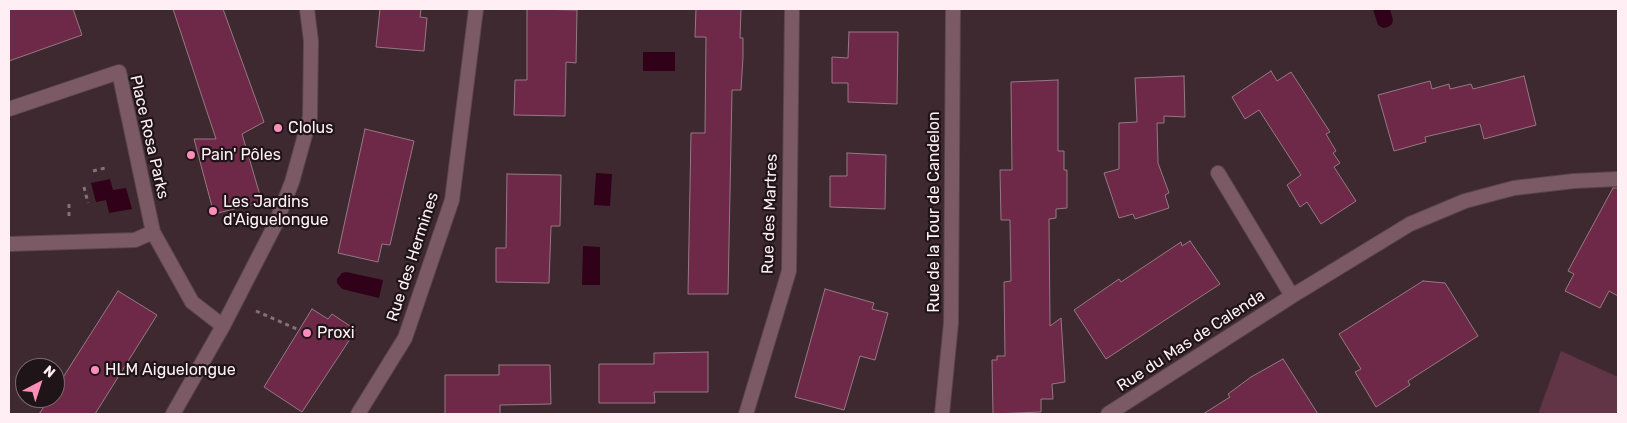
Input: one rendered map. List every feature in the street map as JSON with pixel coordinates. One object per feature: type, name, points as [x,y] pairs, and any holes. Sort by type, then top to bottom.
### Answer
[{"type":"street","points":[[174,414],[223,326],[275,225],[292,182],[310,117],[311,41],[307,9]]},
{"type":"street","name":"Rue des Hermines","points":[[358,414],[405,338],[452,200],[476,9]]},
{"type":"street","name":"Rue des Martres","points":[[746,414],[789,271],[792,9]]},
{"type":"street","name":"Rue de la Tour de Candelon","points":[[942,414],[951,322],[952,9]]},
{"type":"street","name":"Place Rosa Parks","points":[[9,109],[119,72],[152,232],[192,302],[223,326]]},
{"type":"street","name":"Rue du Mas de Calenda","points":[[1218,173],[1292,296]]},
{"type":"street","name":"Rue du Mas de Calenda","points":[[1108,414],[1292,296],[1410,224],[1465,201],[1514,188],[1574,181],[1618,179]]},
{"type":"street","points":[[9,244],[135,240],[152,232]]},
{"type":"path","points":[[93,171],[105,168]]},
{"type":"path","points":[[84,187],[88,203]]},
{"type":"path","points":[[235,302],[299,330]]},
{"type":"shaded area","points":[[1373,9],[1390,9],[1393,20],[1392,24],[1383,28],[1378,25]]},
{"type":"shaded area","points":[[643,52],[675,52],[675,71],[643,71]]},
{"type":"shaded area","points":[[596,173],[612,174],[610,206],[594,205]]},
{"type":"shaded area","points":[[110,179],[113,190],[126,188],[132,209],[109,213],[106,200],[96,202],[91,183]]},
{"type":"shaded area","points":[[583,246],[600,247],[600,285],[582,285]]},
{"type":"shaded area","points":[[346,272],[383,280],[379,298],[342,289],[337,283],[337,279],[342,273]]},
{"type":"shaded area","points":[[1561,351],[1618,377],[1618,414],[1538,414]]},
{"type":"building","points":[[9,9],[73,9],[82,35],[9,61]]},
{"type":"building","points":[[173,9],[223,9],[264,122],[242,134],[262,202],[214,214],[194,139],[216,139]]},
{"type":"building","points":[[380,9],[421,9],[420,17],[427,18],[424,51],[376,47]]},
{"type":"building","points":[[527,9],[577,10],[576,63],[566,62],[565,116],[514,115],[515,80],[527,80]]},
{"type":"building","points":[[696,9],[741,9],[740,38],[743,38],[743,57],[741,90],[732,90],[728,294],[688,294],[691,133],[705,133],[706,37],[695,37]]},
{"type":"building","points":[[849,32],[898,32],[897,104],[848,102],[848,83],[832,83],[832,57],[848,58]]},
{"type":"building","points":[[1271,71],[1277,81],[1291,72],[1330,132],[1326,134],[1336,151],[1333,153],[1340,163],[1334,167],[1356,201],[1321,224],[1307,202],[1300,207],[1287,185],[1301,175],[1259,110],[1245,119],[1232,97]]},
{"type":"building","points":[[1184,76],[1185,117],[1164,116],[1164,123],[1157,123],[1158,163],[1169,193],[1165,195],[1169,208],[1135,219],[1133,214],[1119,218],[1104,173],[1119,169],[1119,123],[1137,122],[1135,78]]},
{"type":"building","points":[[1524,76],[1536,125],[1484,139],[1480,124],[1425,137],[1426,142],[1394,151],[1378,95],[1430,81],[1432,89],[1449,84],[1450,89],[1471,84],[1473,89]]},
{"type":"building","points":[[1058,80],[1058,151],[1064,151],[1064,170],[1067,170],[1067,208],[1056,209],[1056,218],[1049,219],[1050,326],[1061,318],[1065,382],[1052,384],[1053,399],[1041,399],[1041,412],[993,414],[992,360],[997,360],[997,356],[1005,356],[1004,282],[1011,281],[1010,220],[1001,220],[1000,170],[1012,170],[1011,82]]},
{"type":"building","points":[[365,129],[414,141],[390,245],[382,244],[378,262],[338,253]]},
{"type":"building","points":[[847,153],[886,155],[885,209],[830,207],[830,176],[847,176]]},
{"type":"building","points":[[507,174],[561,175],[560,226],[551,226],[549,283],[496,282],[496,248],[506,248]]},
{"type":"building","points":[[1613,188],[1618,188],[1618,296],[1609,291],[1600,308],[1565,291],[1574,274],[1568,271]]},
{"type":"building","points":[[1190,241],[1220,284],[1106,359],[1074,310],[1119,279],[1121,282],[1181,242],[1182,246]]},
{"type":"building","points":[[1423,281],[1445,283],[1478,336],[1408,381],[1410,385],[1376,407],[1355,372],[1361,369],[1339,334]]},
{"type":"building","points":[[825,289],[874,303],[872,309],[888,313],[875,360],[860,356],[844,410],[795,397]]},
{"type":"building","name":"HLM Aiguelongue","points":[[118,291],[157,315],[95,414],[39,414],[43,408],[65,408],[65,374]]},
{"type":"building","points":[[312,309],[328,319],[332,314],[356,330],[302,412],[264,387]]},
{"type":"building","points":[[708,352],[708,392],[654,392],[655,403],[599,403],[599,364],[654,364],[654,353]]},
{"type":"building","points":[[1283,359],[1318,414],[1203,414],[1230,397],[1228,394],[1251,377]]},
{"type":"building","points":[[499,365],[550,365],[551,404],[500,405],[500,414],[445,414],[445,375],[499,375]]},
{"type":"place","name":"Clolus","points":[[278,128]]},
{"type":"place","name":"Pain' Pôles","points":[[191,155]]},
{"type":"place","name":"Les Jardins d'Aiguelongue","points":[[213,211]]},
{"type":"place","name":"Proxi","points":[[307,333]]},
{"type":"place","name":"HLM Aiguelongue","points":[[95,370]]}]
